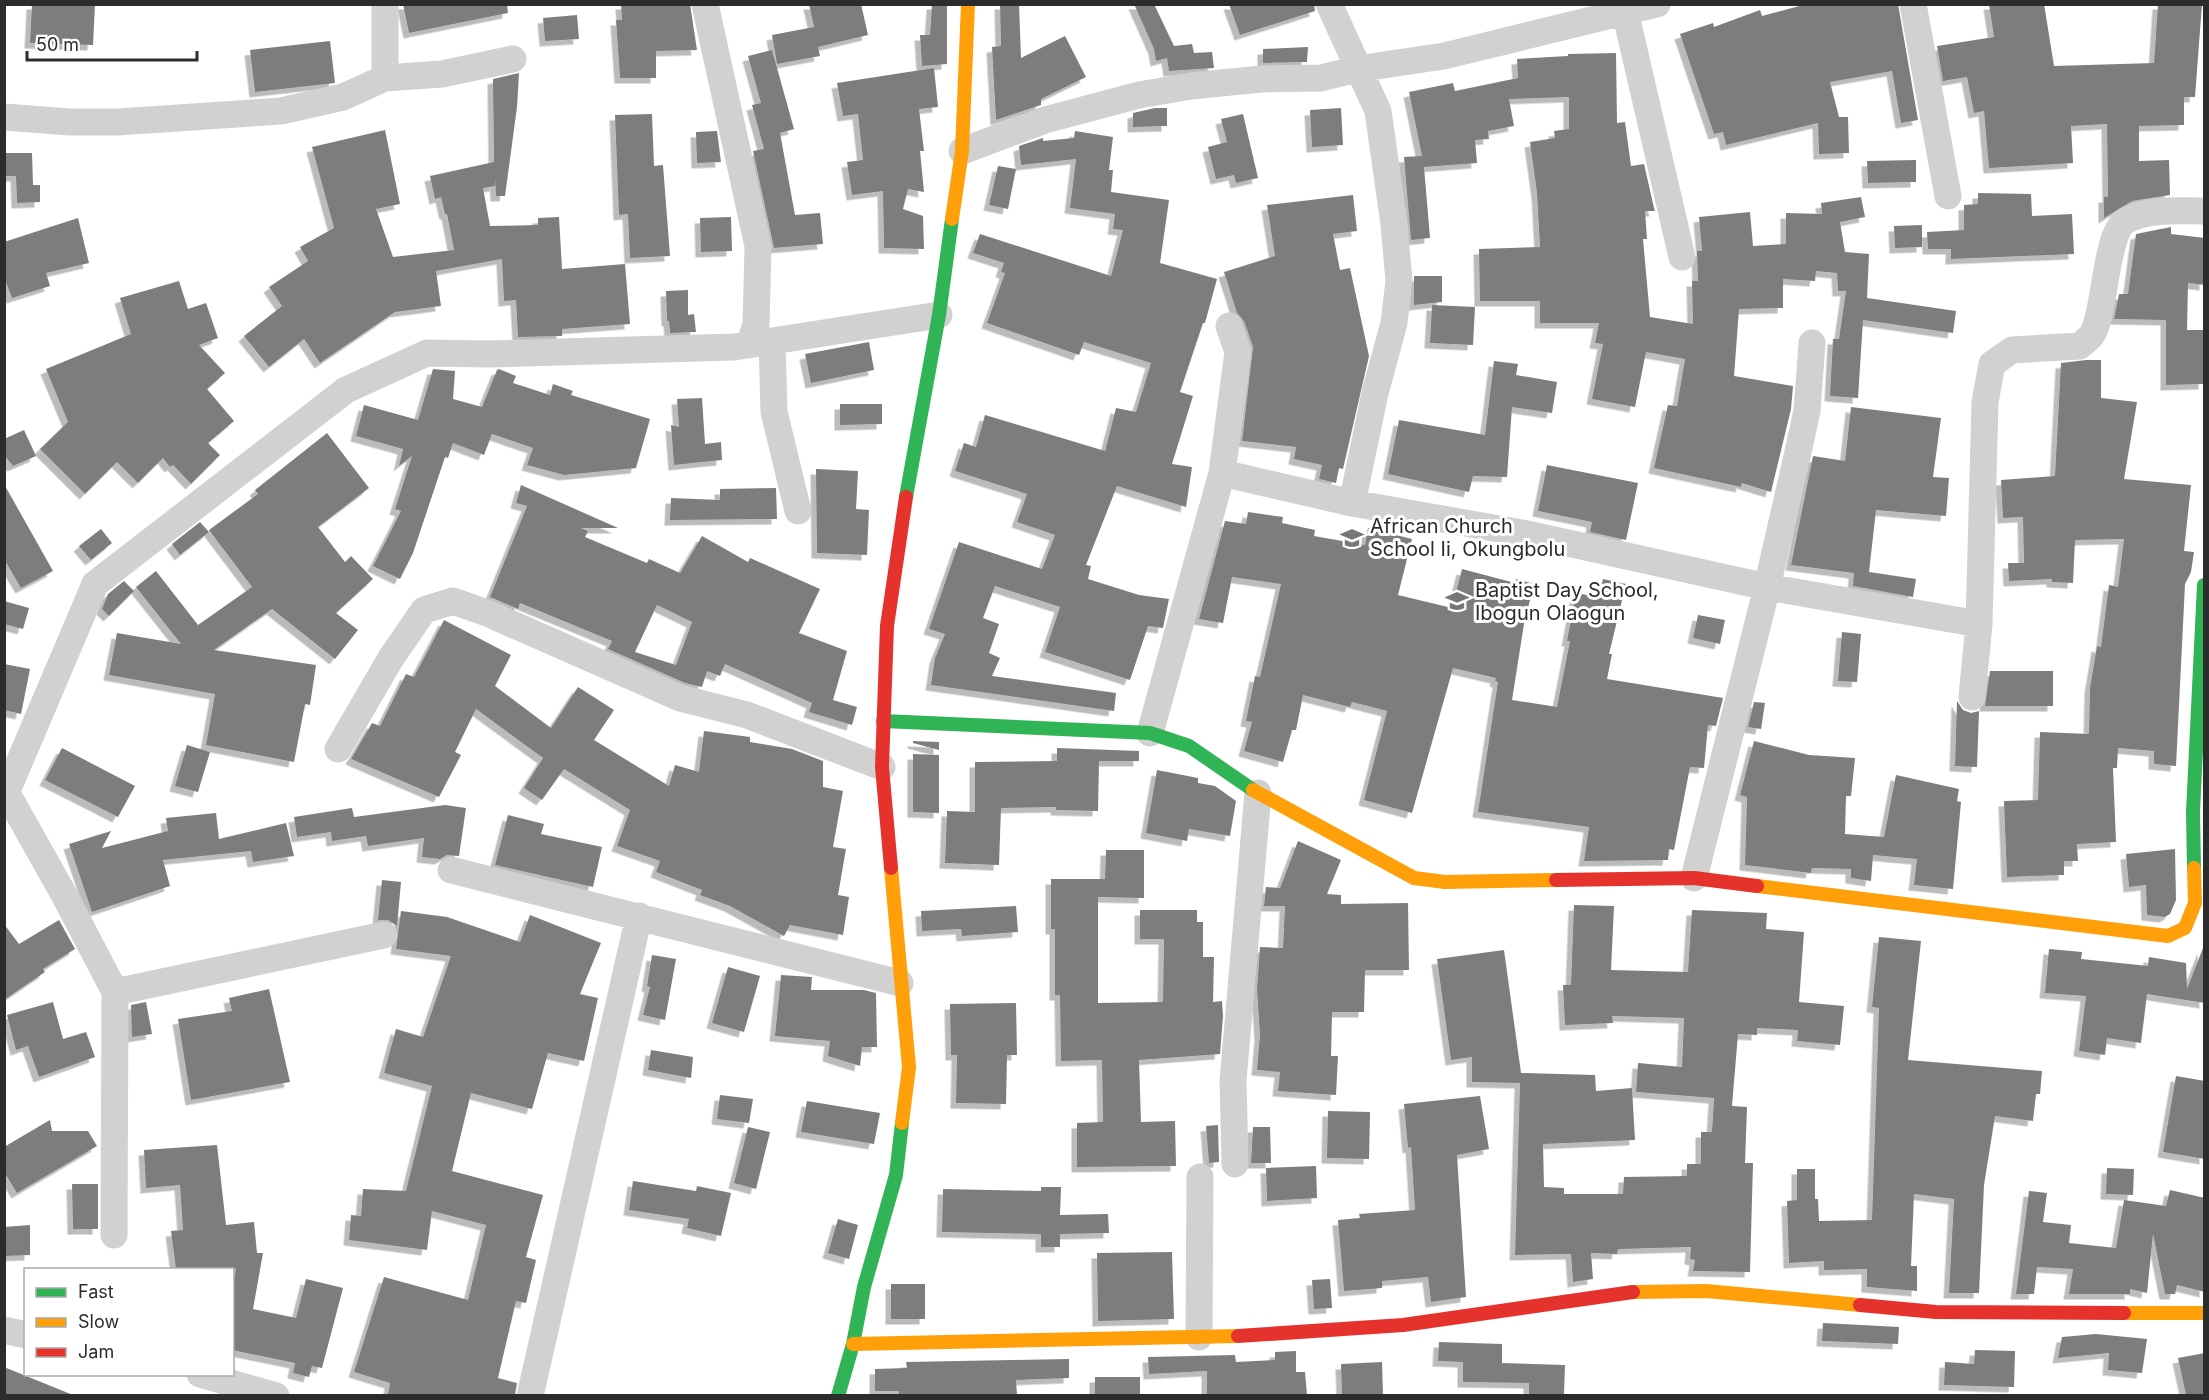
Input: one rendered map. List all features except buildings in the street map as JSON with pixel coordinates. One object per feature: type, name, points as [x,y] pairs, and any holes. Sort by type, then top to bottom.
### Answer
[{"type":"street","points":[[385,4],[385,78]]},
{"type":"street","points":[[705,4],[758,246],[756,325],[798,511]]},
{"type":"street","points":[[838,1395],[853,1344],[864,1287],[897,1174],[909,1067],[900,982],[893,865],[882,767],[887,626],[902,520],[939,315],[962,151],[968,4]]},
{"type":"street","points":[[1329,4],[1378,111],[1394,224],[1399,281],[1394,323],[1375,393],[1352,503]]},
{"type":"street","points":[[962,151],[1045,120],[1139,96],[1191,86],[1262,79],[1321,78],[1357,69],[1444,57],[1657,4]]},
{"type":"street","points":[[1913,4],[1948,196]]},
{"type":"street","points":[[1625,11],[1682,257]]},
{"type":"street","points":[[4,117],[70,122],[118,122],[281,111],[343,97],[385,78],[442,74],[513,59]]},
{"type":"street","points":[[1972,697],[1979,624],[1985,402],[1992,364],[2012,350],[2080,346],[2092,334],[2100,313],[2115,236],[2125,220],[2150,212],[2205,211]]},
{"type":"street","points":[[114,1235],[115,992],[6,791],[96,584],[104,574],[346,390],[427,352],[489,354],[656,352],[760,343],[939,315]]},
{"type":"street","points":[[1150,733],[1222,473],[1238,352],[1229,326]]},
{"type":"street","points":[[1694,878],[1767,587],[1807,411],[1812,343]]},
{"type":"street","points":[[1222,473],[1352,503],[1527,534],[1767,587],[1979,624]]},
{"type":"street","points":[[883,721],[1150,733],[1189,746],[1258,793],[1414,878],[1445,882],[1694,878],[2168,936],[2185,928],[2195,903],[2193,812],[2205,585]]},
{"type":"street","points":[[339,749],[391,658],[424,610],[453,601],[551,640],[623,675],[680,698],[747,716],[882,767]]},
{"type":"street","points":[[1235,1164],[1233,1081],[1258,793]]},
{"type":"street","points":[[451,870],[900,982]]},
{"type":"street","points":[[530,1395],[639,916]]},
{"type":"street","points":[[115,992],[384,935]]},
{"type":"street","points":[[1198,1337],[1200,1178]]},
{"type":"street","points":[[853,1344],[1198,1337],[1402,1325],[1632,1292],[1706,1291],[1936,1312],[2205,1313]]},
{"type":"street","points":[[4,1330],[24,1335]]},
{"type":"street","points":[[207,1376],[276,1395]]},
{"type":"traffic: fast","points":[[906,497],[939,315],[952,219]]},
{"type":"traffic: fast","points":[[2194,868],[2193,812],[2204,585]]},
{"type":"traffic: fast","points":[[883,721],[1150,733],[1189,746],[1253,790]]},
{"type":"traffic: fast","points":[[838,1396],[853,1344],[864,1287],[896,1175],[902,1123]]},
{"type":"traffic: slow","points":[[952,219],[962,151],[968,4]]},
{"type":"traffic: slow","points":[[1253,790],[1414,878],[1445,882],[1556,880]]},
{"type":"traffic: slow","points":[[891,868],[909,1067],[902,1123]]},
{"type":"traffic: slow","points":[[1757,886],[2168,936],[2185,928],[2195,903],[2194,868]]},
{"type":"traffic: slow","points":[[1633,1292],[1706,1291],[1860,1305]]},
{"type":"traffic: slow","points":[[2124,1313],[2204,1313]]},
{"type":"traffic: slow","points":[[853,1344],[1238,1336]]},
{"type":"traffic: jam","points":[[891,868],[882,767],[887,626],[906,497]]},
{"type":"traffic: jam","points":[[1556,880],[1694,878],[1757,886]]},
{"type":"traffic: jam","points":[[1238,1336],[1403,1325],[1633,1292]]},
{"type":"traffic: jam","points":[[1860,1305],[1936,1312],[2124,1313]]},
{"type":"place","name":"African Church School Ii, Okungbolu","points":[[1352,538]]},
{"type":"place","name":"Baptist Day School, Ibogun Olaogun","points":[[1457,601]]}]
